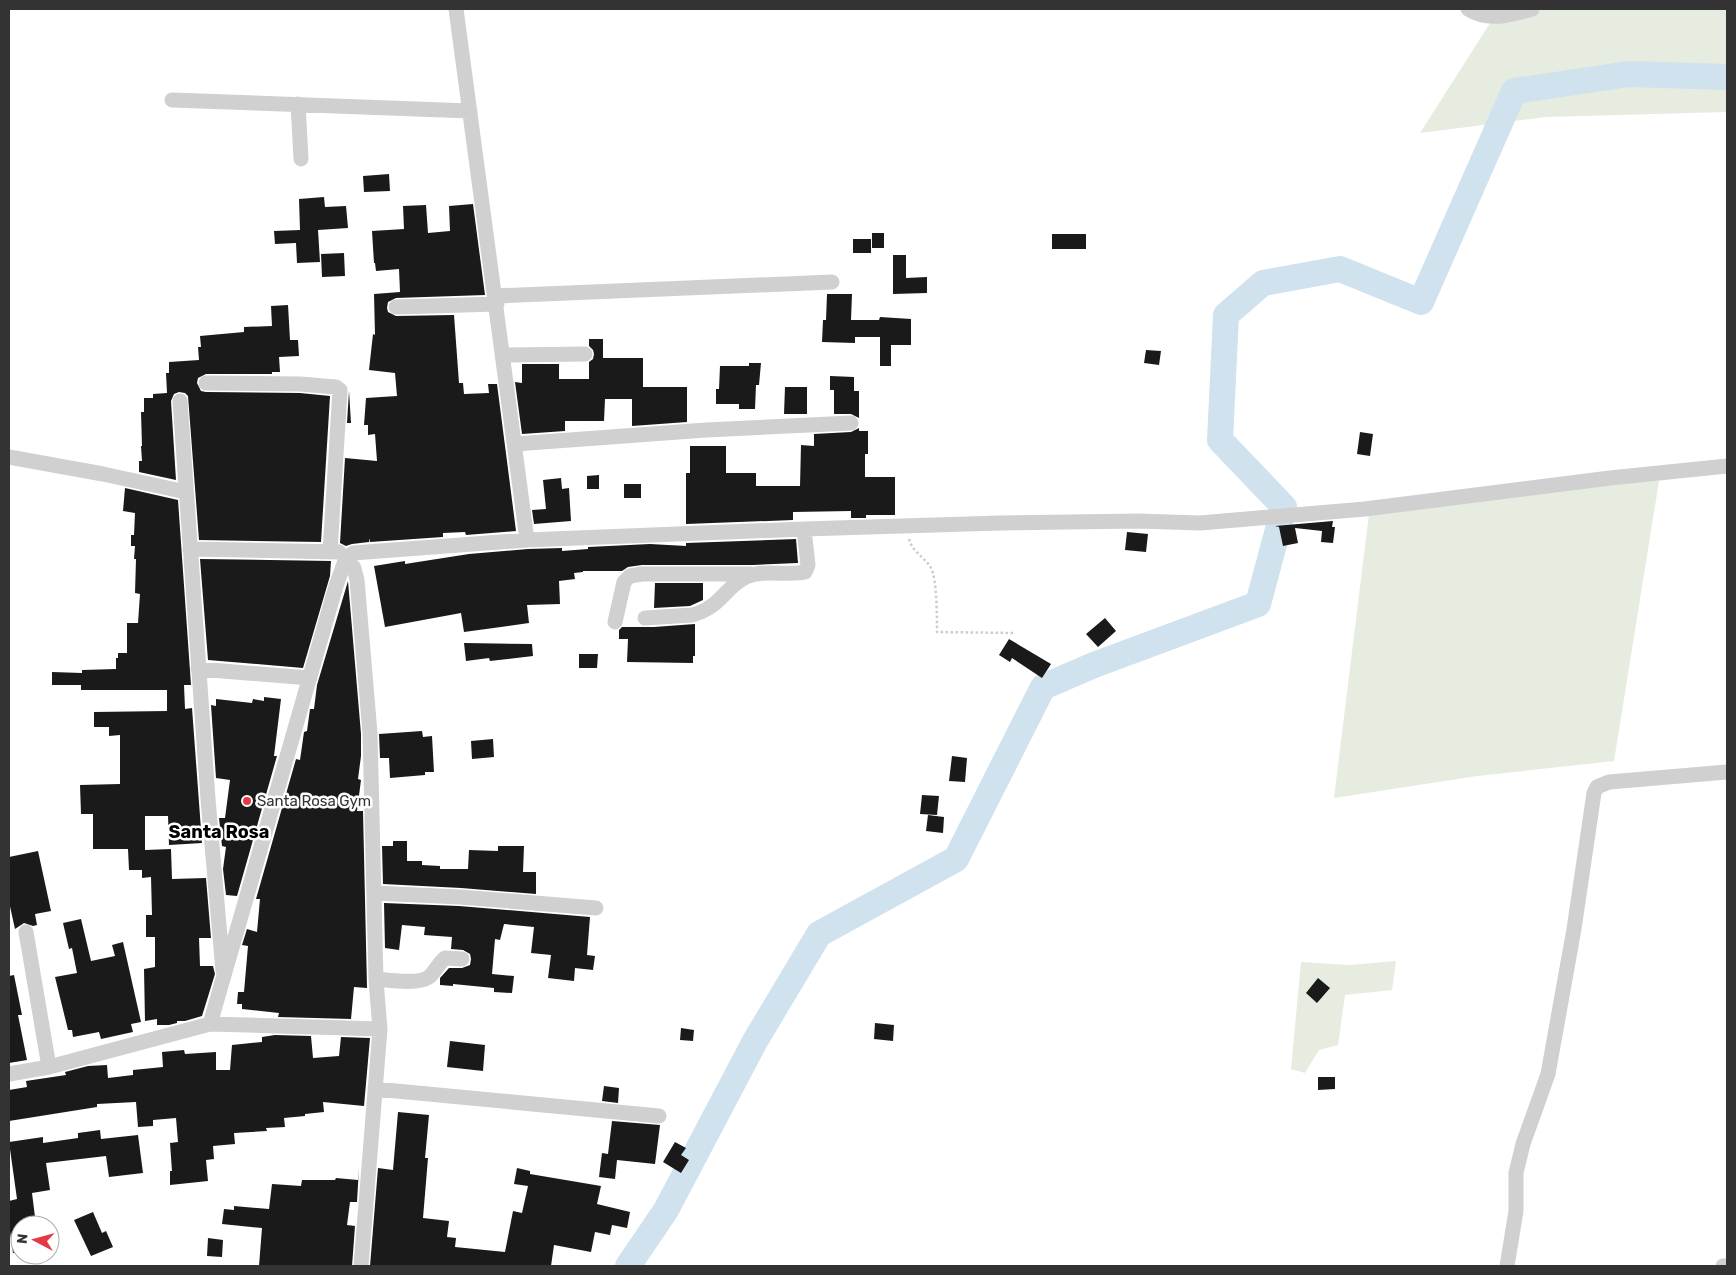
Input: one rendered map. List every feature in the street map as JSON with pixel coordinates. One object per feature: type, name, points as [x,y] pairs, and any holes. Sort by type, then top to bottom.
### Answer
[{"type":"street","points":[[456,9],[527,540]]},
{"type":"street","points":[[1468,9],[1475,14],[1483,16],[1500,16],[1532,9]]},
{"type":"street","points":[[172,100],[470,111]]},
{"type":"street","points":[[298,104],[301,159]]},
{"type":"street","points":[[396,307],[832,282]]},
{"type":"street","points":[[503,355],[585,354]]},
{"type":"street","points":[[206,383],[300,384],[330,386],[340,390],[330,552]]},
{"type":"street","points":[[180,401],[198,669],[224,980]]},
{"type":"street","points":[[515,444],[706,430],[851,423]]},
{"type":"street","points":[[9,457],[103,474],[186,492]]},
{"type":"street","points":[[190,549],[330,552],[349,556],[527,540],[804,529],[1138,521],[1200,523],[1366,509],[1600,479],[1727,466]]},
{"type":"street","points":[[615,622],[624,582],[630,576],[642,574],[805,572],[808,564],[804,529]]},
{"type":"street","points":[[210,1024],[336,586],[349,556]]},
{"type":"street","points":[[349,556],[357,580],[370,733],[376,979],[380,1029],[361,1266]]},
{"type":"street","points":[[645,618],[692,615],[706,612],[745,578],[757,574]]},
{"type":"street","points":[[198,669],[310,678]]},
{"type":"street","points":[[1507,1266],[1516,1211],[1516,1173],[1523,1144],[1548,1074],[1574,929],[1596,787],[1609,782],[1727,772]]},
{"type":"street","points":[[374,893],[460,897],[596,908]]},
{"type":"street","points":[[26,932],[48,1067]]},
{"type":"street","points":[[376,979],[423,980],[430,977],[445,958],[462,959]]},
{"type":"street","points":[[9,1074],[48,1067],[210,1024],[380,1029]]},
{"type":"street","points":[[375,1089],[659,1116]]},
{"type":"path","points":[[906,526],[911,546],[931,568],[936,595],[937,632],[1014,633]]},
{"type":"shaded area","points":[[1499,9],[1727,9],[1727,112],[1546,117],[1420,133]]},
{"type":"shaded area","points":[[1659,481],[1614,761],[1477,776],[1334,798],[1369,514],[1604,483]]},
{"type":"shaded area","points":[[1396,961],[1392,990],[1345,995],[1338,1045],[1319,1050],[1305,1073],[1291,1069],[1301,962],[1350,965]]},
{"type":"building","points":[[389,174],[390,191],[364,192],[363,176]]},
{"type":"building","points":[[324,197],[325,207],[346,206],[348,228],[318,230],[320,262],[297,263],[296,243],[275,244],[274,231],[300,230],[299,199]]},
{"type":"building","points":[[473,204],[485,295],[396,298],[388,302],[387,308],[388,312],[396,316],[454,315],[459,383],[463,383],[464,394],[489,393],[488,384],[497,384],[516,531],[466,535],[465,532],[443,533],[443,537],[370,542],[370,538],[369,542],[346,546],[340,543],[345,458],[377,461],[375,434],[368,435],[368,425],[364,425],[366,398],[397,396],[395,373],[369,370],[373,334],[375,335],[374,294],[400,292],[399,269],[376,271],[372,231],[404,229],[403,206],[426,205],[428,233],[450,231],[449,206]]},
{"type":"building","points":[[872,233],[884,233],[884,248],[872,248]]},
{"type":"building","points":[[1052,234],[1086,234],[1086,249],[1052,249]]},
{"type":"building","points":[[853,239],[871,239],[871,253],[853,253]]},
{"type":"building","points":[[344,253],[345,276],[322,277],[321,254]]},
{"type":"building","points":[[893,255],[906,255],[906,278],[927,277],[927,293],[893,294]]},
{"type":"building","points":[[827,294],[852,294],[851,320],[879,320],[880,317],[911,319],[911,345],[891,345],[891,366],[880,366],[880,337],[855,337],[855,343],[822,342],[823,320],[826,320]]},
{"type":"building","points":[[288,305],[290,340],[298,340],[299,356],[279,357],[280,372],[272,372],[272,374],[206,374],[198,378],[197,383],[201,391],[206,392],[300,393],[330,396],[321,542],[199,540],[188,396],[185,393],[179,392],[174,394],[171,401],[176,480],[139,472],[139,461],[142,461],[141,412],[144,412],[144,398],[153,398],[153,394],[167,393],[166,373],[169,373],[169,362],[199,360],[198,347],[201,347],[200,336],[244,332],[244,327],[272,326],[271,306]]},
{"type":"building","points":[[589,339],[603,339],[603,358],[643,358],[643,387],[687,387],[687,422],[632,426],[632,399],[605,399],[604,421],[565,421],[565,431],[522,434],[515,382],[522,383],[522,364],[559,364],[559,379],[589,379],[589,362],[593,359],[594,354],[589,346]]},
{"type":"building","points":[[1146,350],[1161,351],[1159,365],[1144,363]]},
{"type":"building","points":[[749,363],[761,363],[759,385],[756,385],[755,409],[739,409],[739,404],[716,404],[716,389],[719,389],[720,366],[749,366]]},
{"type":"building","points":[[830,376],[854,377],[854,391],[859,391],[859,418],[851,414],[834,414],[834,390],[830,390]]},
{"type":"building","points":[[785,387],[807,387],[807,414],[784,414]]},
{"type":"building","points":[[349,391],[351,423],[347,423]]},
{"type":"building","points":[[859,428],[859,431],[868,431],[865,477],[895,477],[895,515],[866,515],[866,518],[851,518],[851,511],[793,512],[793,520],[686,524],[686,473],[690,473],[690,446],[726,446],[726,473],[756,473],[756,486],[800,486],[801,445],[814,446],[814,434],[851,432]]},
{"type":"building","points":[[1360,432],[1373,434],[1370,456],[1357,454]]},
{"type":"building","points":[[599,475],[599,489],[587,489],[587,476]]},
{"type":"building","points":[[561,478],[562,489],[569,488],[571,521],[534,524],[532,510],[546,509],[543,480]]},
{"type":"building","points":[[624,484],[641,484],[641,498],[624,498]]},
{"type":"building","points":[[125,488],[178,500],[191,685],[184,685],[185,709],[192,708],[202,843],[169,845],[168,816],[145,816],[145,850],[171,849],[172,879],[206,878],[211,938],[199,938],[200,966],[213,966],[215,974],[202,1016],[185,1021],[177,1021],[177,1023],[169,1025],[157,1025],[157,1019],[145,1021],[144,969],[155,967],[155,937],[146,937],[146,915],[152,915],[151,877],[142,878],[142,870],[129,870],[128,849],[93,849],[93,814],[81,814],[80,785],[120,784],[120,735],[109,736],[109,727],[94,727],[94,712],[167,711],[167,690],[81,690],[81,685],[52,685],[52,672],[82,673],[82,670],[116,669],[118,653],[127,653],[127,623],[138,623],[140,594],[135,593],[135,546],[131,546],[131,535],[134,535],[135,513],[123,511]]},
{"type":"building","points":[[1333,521],[1332,527],[1335,527],[1333,543],[1321,542],[1322,531],[1295,528],[1298,543],[1283,546],[1279,527],[1275,526]]},
{"type":"building","points":[[1127,532],[1148,534],[1146,552],[1125,550]]},
{"type":"building","points":[[796,539],[798,563],[642,565],[628,567],[622,571],[583,571],[574,573],[575,579],[559,581],[560,604],[527,605],[529,623],[464,632],[461,613],[385,627],[374,566],[405,561],[405,564],[469,554],[528,549],[562,548],[562,551],[588,549],[588,547],[650,544],[686,546],[686,543]]},
{"type":"building","points":[[200,559],[331,561],[330,576],[303,668],[208,660]]},
{"type":"building","points":[[348,581],[361,734],[358,779],[361,780],[357,811],[363,811],[367,988],[354,987],[351,1019],[278,1017],[279,1013],[242,1009],[242,1004],[237,1004],[238,992],[244,992],[248,946],[242,945],[247,929],[257,932],[260,899],[256,899],[296,759],[300,760],[310,709],[314,709],[317,685]]},
{"type":"building","points":[[655,583],[703,583],[703,600],[690,606],[654,608]]},
{"type":"building","points":[[1105,618],[1116,631],[1098,647],[1086,634]]},
{"type":"building","points":[[695,624],[695,656],[693,656],[693,663],[627,662],[628,639],[619,639],[619,630],[622,627]]},
{"type":"building","points":[[1009,639],[1051,664],[1042,678],[1012,658],[1010,662],[999,655]]},
{"type":"building","points":[[464,643],[532,644],[533,656],[490,661],[489,658],[466,661]]},
{"type":"building","points":[[579,654],[598,654],[597,668],[579,668]]},
{"type":"building","points":[[264,697],[281,699],[274,756],[277,756],[237,896],[226,895],[223,869],[226,847],[222,846],[219,818],[225,818],[230,780],[216,778],[211,705],[216,706],[216,699],[252,703],[253,699],[264,701]]},
{"type":"building","points":[[422,731],[423,737],[432,736],[434,772],[425,772],[425,775],[390,778],[389,758],[380,758],[379,734]]},
{"type":"building","points":[[493,739],[494,757],[472,759],[471,741]]},
{"type":"building","points":[[952,756],[967,758],[965,782],[949,781]]},
{"type":"building","points":[[922,795],[939,796],[937,815],[920,814]]},
{"type":"building","points":[[928,815],[944,817],[943,833],[926,831]]},
{"type":"building","points":[[393,841],[407,841],[407,861],[422,861],[422,865],[440,866],[440,869],[468,869],[469,850],[498,851],[498,846],[524,846],[523,872],[536,872],[536,894],[383,884],[382,846],[393,846]]},
{"type":"building","points":[[38,851],[51,911],[35,914],[37,925],[33,926],[24,923],[15,929],[9,902],[9,857]]},
{"type":"building","points":[[384,903],[459,906],[590,917],[587,955],[595,956],[593,970],[575,968],[574,981],[548,978],[551,955],[531,953],[534,927],[504,924],[500,940],[495,939],[492,974],[514,976],[512,993],[494,992],[494,988],[453,984],[453,986],[440,985],[440,978],[449,968],[462,968],[470,965],[470,954],[463,950],[451,949],[452,937],[424,935],[425,927],[402,925],[399,950],[385,948]]},
{"type":"building","points":[[81,919],[91,961],[115,956],[112,945],[123,942],[141,1022],[131,1024],[133,1032],[101,1039],[99,1032],[73,1037],[72,1030],[68,1030],[55,977],[77,973],[72,948],[69,949],[63,923]]},
{"type":"building","points":[[14,975],[22,1015],[18,1015],[27,1060],[9,1063],[9,976]]},
{"type":"building","points":[[1318,978],[1330,988],[1317,1003],[1306,993]]},
{"type":"building","points":[[875,1023],[894,1025],[893,1041],[874,1039]]},
{"type":"building","points":[[681,1028],[694,1030],[693,1041],[680,1040]]},
{"type":"building","points":[[275,1035],[311,1036],[313,1058],[339,1056],[341,1037],[370,1038],[364,1106],[323,1102],[324,1112],[284,1118],[285,1127],[266,1128],[267,1131],[234,1133],[235,1144],[213,1146],[214,1159],[206,1160],[208,1181],[170,1185],[170,1171],[172,1171],[170,1143],[178,1142],[176,1118],[153,1120],[153,1126],[138,1127],[136,1102],[97,1104],[97,1107],[9,1121],[9,1090],[27,1087],[26,1081],[66,1075],[65,1072],[88,1066],[107,1065],[108,1078],[133,1075],[133,1070],[163,1067],[162,1052],[184,1050],[185,1054],[216,1052],[216,1070],[230,1070],[232,1045],[262,1042],[262,1037]]},
{"type":"building","points":[[450,1041],[485,1045],[483,1071],[447,1067]]},
{"type":"building","points":[[1318,1077],[1335,1077],[1335,1089],[1318,1090]]},
{"type":"building","points":[[604,1086],[619,1088],[618,1103],[602,1101]]},
{"type":"building","points":[[398,1112],[429,1115],[425,1158],[428,1158],[423,1218],[449,1221],[447,1237],[456,1238],[455,1247],[505,1252],[513,1211],[522,1213],[528,1186],[514,1184],[517,1168],[530,1171],[530,1174],[601,1186],[597,1204],[630,1212],[627,1228],[612,1225],[610,1235],[595,1232],[591,1252],[554,1245],[551,1266],[370,1266],[378,1168],[393,1170]]},
{"type":"building","points":[[612,1121],[660,1125],[655,1164],[617,1160],[615,1179],[599,1177],[602,1153],[608,1154]]},
{"type":"building","points":[[100,1130],[101,1139],[138,1135],[143,1173],[109,1177],[106,1156],[46,1163],[50,1190],[32,1193],[35,1215],[10,1215],[10,1232],[9,1201],[17,1199],[9,1142],[43,1137],[43,1143],[78,1138],[78,1133]]},
{"type":"building","points":[[675,1142],[686,1148],[681,1155],[689,1160],[681,1173],[663,1162]]},
{"type":"building","points":[[359,1167],[357,1202],[350,1202],[347,1225],[355,1226],[352,1266],[259,1266],[262,1228],[222,1224],[224,1209],[234,1210],[234,1206],[269,1209],[272,1184],[301,1186],[302,1180],[335,1180],[336,1178],[358,1180]]},
{"type":"building","points":[[93,1212],[102,1233],[106,1231],[113,1247],[91,1256],[74,1220]]},
{"type":"building","points":[[208,1238],[223,1240],[222,1257],[207,1256]]},
{"type":"waterway","points":[[628,1266],[666,1210],[755,1041],[819,934],[956,859],[1043,687],[1094,665],[1258,604],[1284,507],[1220,440],[1226,315],[1263,283],[1340,269],[1421,302],[1514,91],[1629,74],[1727,77]]},
{"type":"place","name":"Santa Rosa Gym","points":[[247,801]]},
{"type":"district","name":"Santa Rosa","points":[[219,832]]}]
